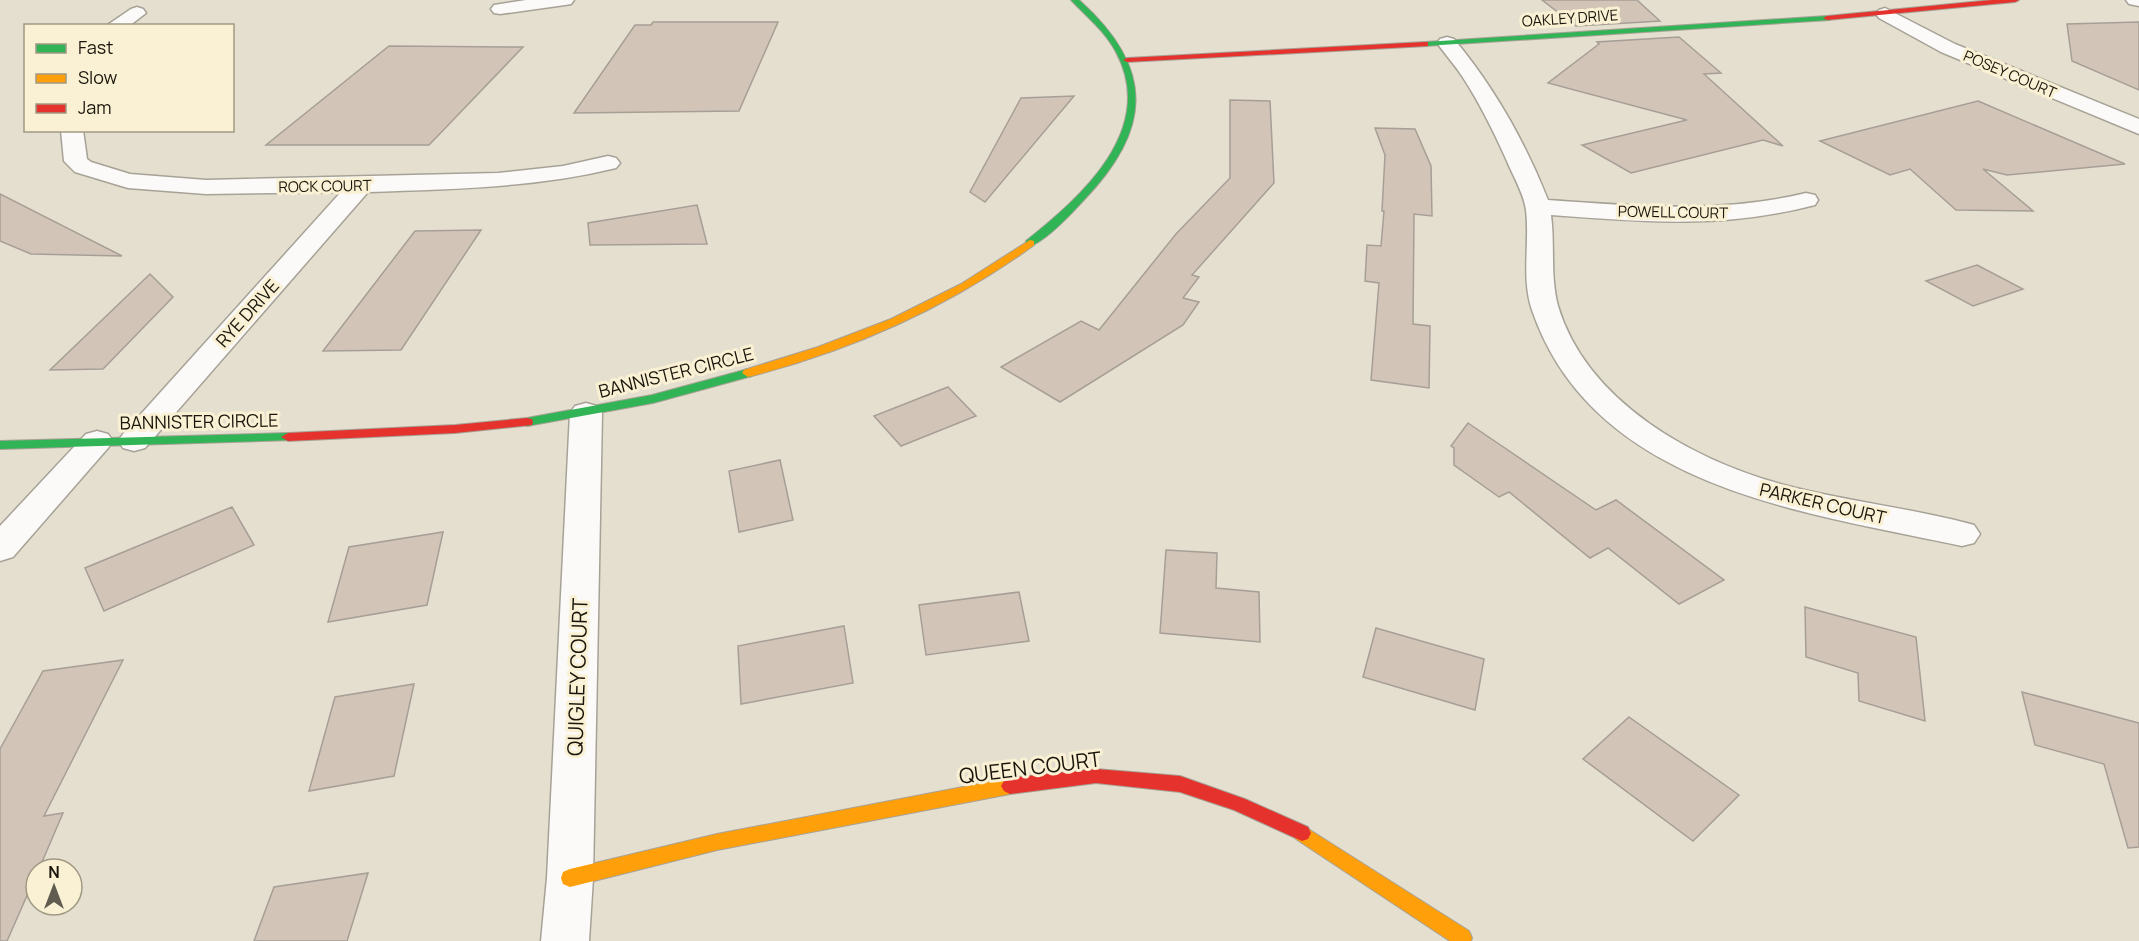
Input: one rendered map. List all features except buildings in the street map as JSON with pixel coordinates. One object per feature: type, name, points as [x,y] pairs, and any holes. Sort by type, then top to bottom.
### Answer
[{"type":"street","points":[[500,9],[565,0]]},
{"type":"street","name":"BANNISTER CIRCLE","points":[[0,445],[351,435],[522,422],[586,413],[701,386],[798,358],[902,318],[987,273],[1048,231],[1083,198],[1117,156],[1131,125],[1134,84],[1126,60],[1115,41],[1096,18],[1075,0]]},
{"type":"street","name":"OAKLEY DRIVE","points":[[1126,60],[1447,43],[1885,14],[2015,0]]},
{"type":"street","points":[[2134,0],[2139,1]]},
{"type":"street","points":[[118,24],[137,13]]},
{"type":"street","name":"POSEY COURT","points":[[1885,14],[1948,48],[2139,128]]},
{"type":"street","name":"PARKER COURT","points":[[1447,43],[1469,69],[1499,118],[1538,207],[1539,278],[1544,308],[1557,340],[1589,387],[1611,408],[1667,448],[1693,462],[1776,494],[1962,534]]},
{"type":"street","name":"ROCK COURT","points":[[72,132],[76,161],[83,167],[128,181],[206,187],[361,185],[538,177],[608,163]]},
{"type":"street","name":"RYE DRIVE","points":[[134,441],[361,185]]},
{"type":"street","name":"POWELL COURT","points":[[1538,207],[1641,213],[1733,213],[1762,211],[1806,200]]},
{"type":"street","name":"QUIGLEY COURT","points":[[565,941],[570,879],[586,413]]},
{"type":"street","points":[[0,548],[97,441]]},
{"type":"street","name":"QUEEN COURT","points":[[570,879],[717,842],[1003,788],[1096,776],[1180,784],[1239,804],[1307,836],[1462,938]]},
{"type":"traffic: fast","points":[[1030,243],[1072,207],[1110,164],[1123,140],[1131,114],[1132,87],[1124,59],[1109,35],[1075,0]]},
{"type":"traffic: fast","points":[[1425,44],[1827,18]]},
{"type":"traffic: fast","points":[[527,422],[653,399],[748,373]]},
{"type":"traffic: fast","points":[[0,445],[288,437]]},
{"type":"traffic: slow","points":[[748,373],[859,336],[931,305],[998,266],[1030,243]]},
{"type":"traffic: slow","points":[[570,878],[717,842],[1010,786]]},
{"type":"traffic: slow","points":[[1302,833],[1462,938]]},
{"type":"traffic: jam","points":[[1827,18],[2015,0]]},
{"type":"traffic: jam","points":[[1127,60],[1425,44]]},
{"type":"traffic: jam","points":[[288,437],[455,429],[527,422]]},
{"type":"traffic: jam","points":[[1010,786],[1096,776],[1180,784],[1239,804],[1302,833]]}]
